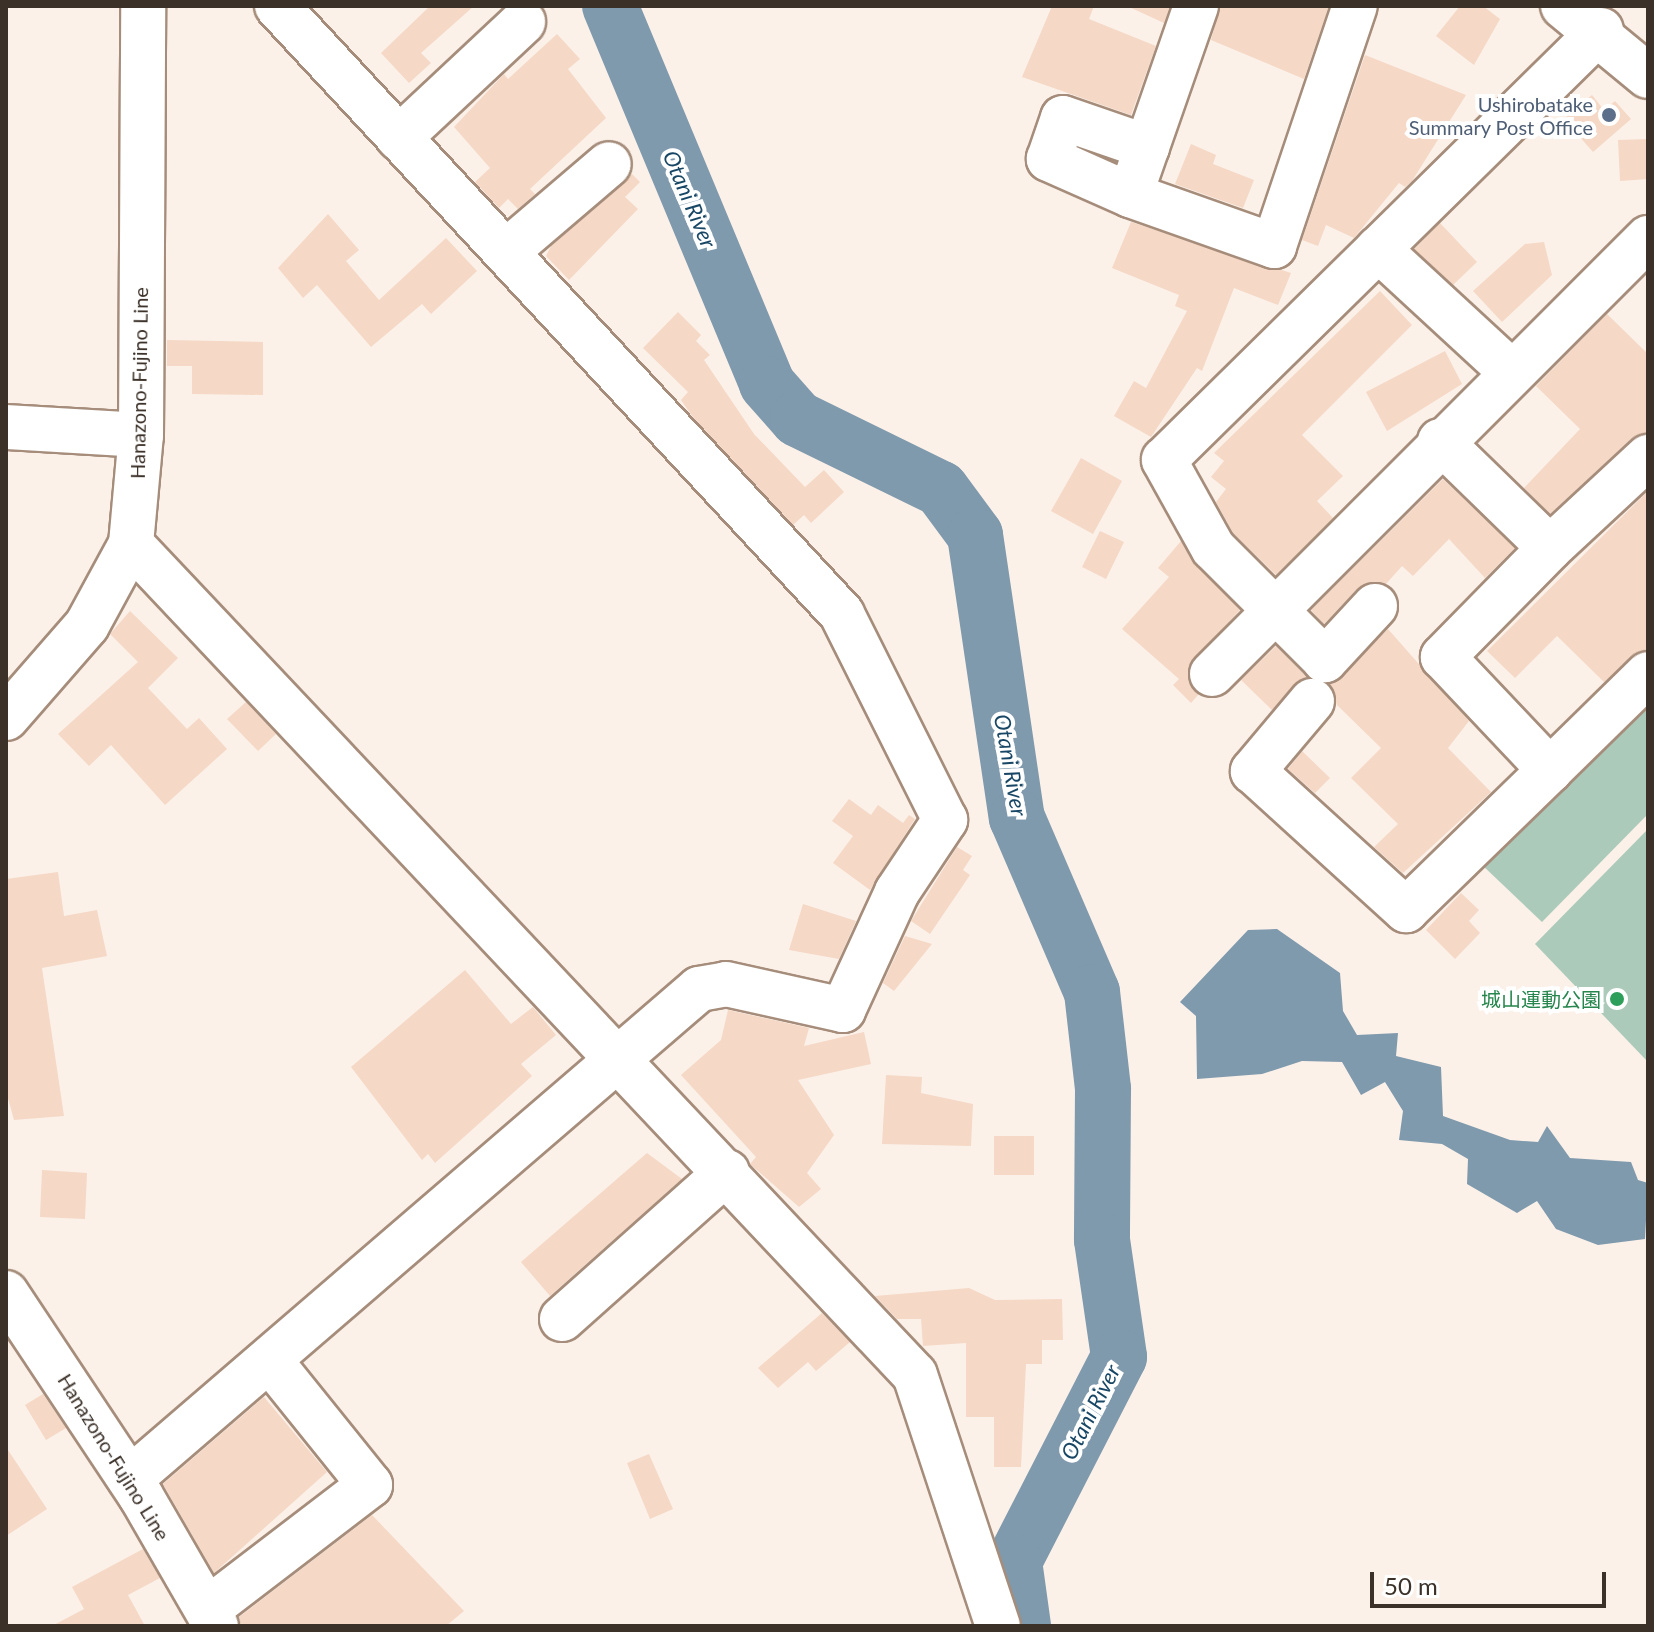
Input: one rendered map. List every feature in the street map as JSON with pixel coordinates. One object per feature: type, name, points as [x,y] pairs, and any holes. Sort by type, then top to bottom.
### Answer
[{"type":"street","name":"Hanazono-Fujino Line","points":[[6,718],[87,625],[131,544],[141,435],[143,6]]},
{"type":"street","points":[[130,1479],[272,1363],[614,1055],[699,989],[726,984],[843,1010],[897,892],[945,820],[842,614],[277,6]]},
{"type":"street","points":[[1130,195],[1196,6]]},
{"type":"street","points":[[1147,147],[1063,118],[1049,159],[1130,195],[1274,246],[1355,6]]},
{"type":"street","points":[[1563,6],[1601,30],[1648,76]]},
{"type":"street","points":[[399,138],[523,22]]},
{"type":"street","points":[[1375,606],[1325,660],[1213,548],[1164,460],[1601,30]]},
{"type":"street","points":[[506,252],[609,164]]},
{"type":"street","points":[[1212,674],[1509,370],[1648,238]]},
{"type":"street","points":[[1378,249],[1509,370]]},
{"type":"street","points":[[6,427],[141,435]]},
{"type":"street","points":[[1440,441],[1550,548]]},
{"type":"street","points":[[1550,770],[1443,657],[1550,548],[1648,457]]},
{"type":"street","points":[[131,544],[727,1172],[915,1375],[998,1626]]},
{"type":"street","points":[[1312,701],[1253,771],[1406,910],[1648,674]]},
{"type":"street","points":[[562,1319],[727,1172]]},
{"type":"street","name":"Hanazono-Fujino Line","points":[[6,1293],[130,1479],[212,1617]]},
{"type":"street","points":[[212,1617],[370,1485],[272,1363]]},
{"type":"green space","points":[[1648,699],[1648,814],[1542,922],[1481,864]]},
{"type":"green space","name":"城山運動公園","points":[[1648,829],[1648,1062],[1535,944]]},
{"type":"water","points":[[1277,929],[1340,973],[1343,1011],[1357,1035],[1398,1033],[1396,1056],[1441,1067],[1443,1116],[1510,1140],[1538,1142],[1547,1126],[1570,1158],[1631,1162],[1638,1180],[1648,1183],[1645,1239],[1598,1245],[1556,1229],[1537,1201],[1517,1213],[1467,1184],[1468,1159],[1442,1144],[1399,1140],[1403,1111],[1385,1082],[1361,1095],[1342,1062],[1302,1061],[1262,1074],[1197,1079],[1196,1016],[1180,1002],[1248,930]]},
{"type":"building","points":[[430,6],[474,6],[421,53],[431,63],[409,83],[381,53]]},
{"type":"building","points":[[1052,6],[1094,6],[1089,19],[1156,46],[1131,115],[1022,77]]},
{"type":"building","points":[[1127,6],[1170,6],[1164,23]]},
{"type":"building","points":[[1220,6],[1329,6],[1304,79],[1211,40]]},
{"type":"building","points":[[1460,6],[1483,6],[1500,19],[1474,65],[1436,36]]},
{"type":"building","points":[[557,34],[580,59],[568,69],[606,118],[516,202],[530,189],[535,194],[518,209],[508,199],[499,208],[475,182],[490,168],[454,127],[504,74],[508,79]]},
{"type":"building","points":[[1365,55],[1466,95],[1412,181],[1405,187],[1399,183],[1354,238],[1326,225],[1318,246],[1302,240]]},
{"type":"building","points":[[1592,95],[1604,110],[1615,101],[1631,119],[1593,152],[1564,119]]},
{"type":"building","points":[[1648,139],[1648,179],[1620,181],[1618,140]]},
{"type":"building","points":[[1191,144],[1216,155],[1213,164],[1254,180],[1243,208],[1175,184]]},
{"type":"building","points":[[632,174],[640,182],[625,197],[638,209],[569,280],[546,256],[551,246]]},
{"type":"building","points":[[328,214],[359,250],[346,261],[379,300],[446,238],[477,271],[431,314],[422,304],[371,347],[317,285],[303,298],[278,268]]},
{"type":"building","points":[[1131,222],[1291,273],[1278,305],[1234,288],[1202,371],[1197,368],[1151,437],[1114,416],[1134,381],[1146,388],[1187,311],[1175,306],[1179,295],[1112,268]]},
{"type":"building","points":[[1440,223],[1477,262],[1453,285],[1414,249]]},
{"type":"building","points":[[1544,242],[1552,275],[1502,322],[1473,291],[1525,244]]},
{"type":"building","points":[[1380,291],[1412,325],[1302,435],[1343,476],[1317,501],[1333,518],[1276,575],[1233,533],[1216,502],[1226,489],[1211,477],[1224,461],[1214,453]]},
{"type":"building","points":[[678,312],[701,335],[696,341],[710,355],[704,360],[754,434],[805,487],[824,470],[844,492],[811,523],[804,515],[793,525],[692,416],[681,400],[688,392],[643,348]]},
{"type":"building","points":[[1607,314],[1648,354],[1648,433],[1631,439],[1550,514],[1524,488],[1580,429],[1536,386]]},
{"type":"building","points":[[167,340],[263,342],[263,395],[192,394],[192,366],[167,366]]},
{"type":"building","points":[[1445,351],[1462,384],[1387,431],[1366,392]]},
{"type":"building","points":[[1081,458],[1122,481],[1093,534],[1051,511]]},
{"type":"building","points":[[1443,479],[1515,548],[1485,578],[1449,539],[1413,576],[1402,566],[1386,584],[1357,589],[1324,624],[1311,610]]},
{"type":"building","points":[[1648,491],[1648,648],[1604,682],[1557,636],[1515,678],[1487,651]]},
{"type":"building","points":[[1100,531],[1124,542],[1106,579],[1082,567]]},
{"type":"building","points":[[1181,541],[1240,610],[1188,667],[1199,694],[1191,703],[1173,685],[1179,679],[1122,629],[1169,577],[1158,568]]},
{"type":"building","points":[[130,611],[178,658],[148,688],[187,729],[199,718],[227,749],[165,805],[111,745],[89,766],[58,734],[138,662],[110,634]]},
{"type":"building","points":[[1388,629],[1469,721],[1448,748],[1491,792],[1403,873],[1374,847],[1398,824],[1351,778],[1381,748],[1337,705],[1330,684]]},
{"type":"building","points":[[1276,646],[1307,677],[1272,710],[1241,680]]},
{"type":"building","points":[[246,702],[276,734],[258,751],[227,719]]},
{"type":"building","points":[[1302,751],[1330,778],[1315,793],[1288,769]]},
{"type":"building","points":[[849,799],[871,815],[878,805],[903,823],[909,815],[915,819],[870,890],[833,863],[853,836],[832,821]]},
{"type":"building","points":[[957,847],[972,856],[963,870],[970,875],[930,934],[911,921]]},
{"type":"building","points":[[58,872],[64,916],[97,910],[107,956],[42,968],[64,1116],[14,1120],[6,1091],[6,879]]},
{"type":"building","points":[[1461,893],[1479,910],[1469,921],[1480,933],[1455,959],[1426,930]]},
{"type":"building","points":[[803,904],[856,921],[839,959],[789,950]]},
{"type":"building","points":[[905,936],[932,944],[894,991],[883,983]]},
{"type":"building","points":[[465,970],[511,1024],[533,1007],[556,1035],[521,1064],[532,1076],[435,1163],[428,1154],[422,1160],[351,1067]]},
{"type":"building","points":[[728,1010],[809,1028],[804,1046],[864,1032],[871,1064],[798,1080],[834,1135],[807,1173],[821,1189],[799,1207],[750,1164],[756,1157],[681,1075],[721,1040]]},
{"type":"building","points":[[886,1075],[922,1077],[921,1093],[973,1104],[971,1146],[882,1144]]},
{"type":"building","points":[[994,1136],[1034,1136],[1034,1175],[994,1175]]},
{"type":"building","points":[[647,1153],[682,1179],[550,1296],[521,1262]]},
{"type":"building","points":[[42,1170],[87,1173],[85,1219],[40,1217]]},
{"type":"building","points":[[969,1288],[995,1300],[1062,1299],[1063,1340],[1042,1340],[1042,1364],[1026,1364],[1021,1467],[994,1467],[994,1417],[966,1417],[966,1343],[923,1346],[921,1319],[897,1319],[875,1296]]},
{"type":"building","points":[[822,1313],[850,1342],[816,1371],[808,1362],[778,1388],[758,1368]]},
{"type":"building","points":[[43,1394],[66,1428],[46,1440],[25,1405]]},
{"type":"building","points":[[264,1397],[327,1472],[214,1573],[163,1484]]},
{"type":"building","points":[[6,1447],[47,1509],[6,1536]]},
{"type":"building","points":[[649,1454],[673,1509],[650,1519],[627,1463]]},
{"type":"building","points":[[372,1515],[464,1611],[446,1626],[241,1626],[239,1617]]},
{"type":"building","points":[[143,1549],[160,1578],[128,1595],[145,1626],[52,1626],[84,1609],[72,1587]]},
{"type":"waterway","name":"Otani River","points":[[610,6],[767,384],[798,419],[941,489],[975,535],[1017,818],[1092,992],[1103,1089],[1102,1240],[1119,1357],[1014,1561],[1023,1626]]},
{"type":"place","name":"Ushirobatake Summary Post Office","points":[[1609,115]]},
{"type":"place","name":"城山運動公園","points":[[1617,999]]}]
